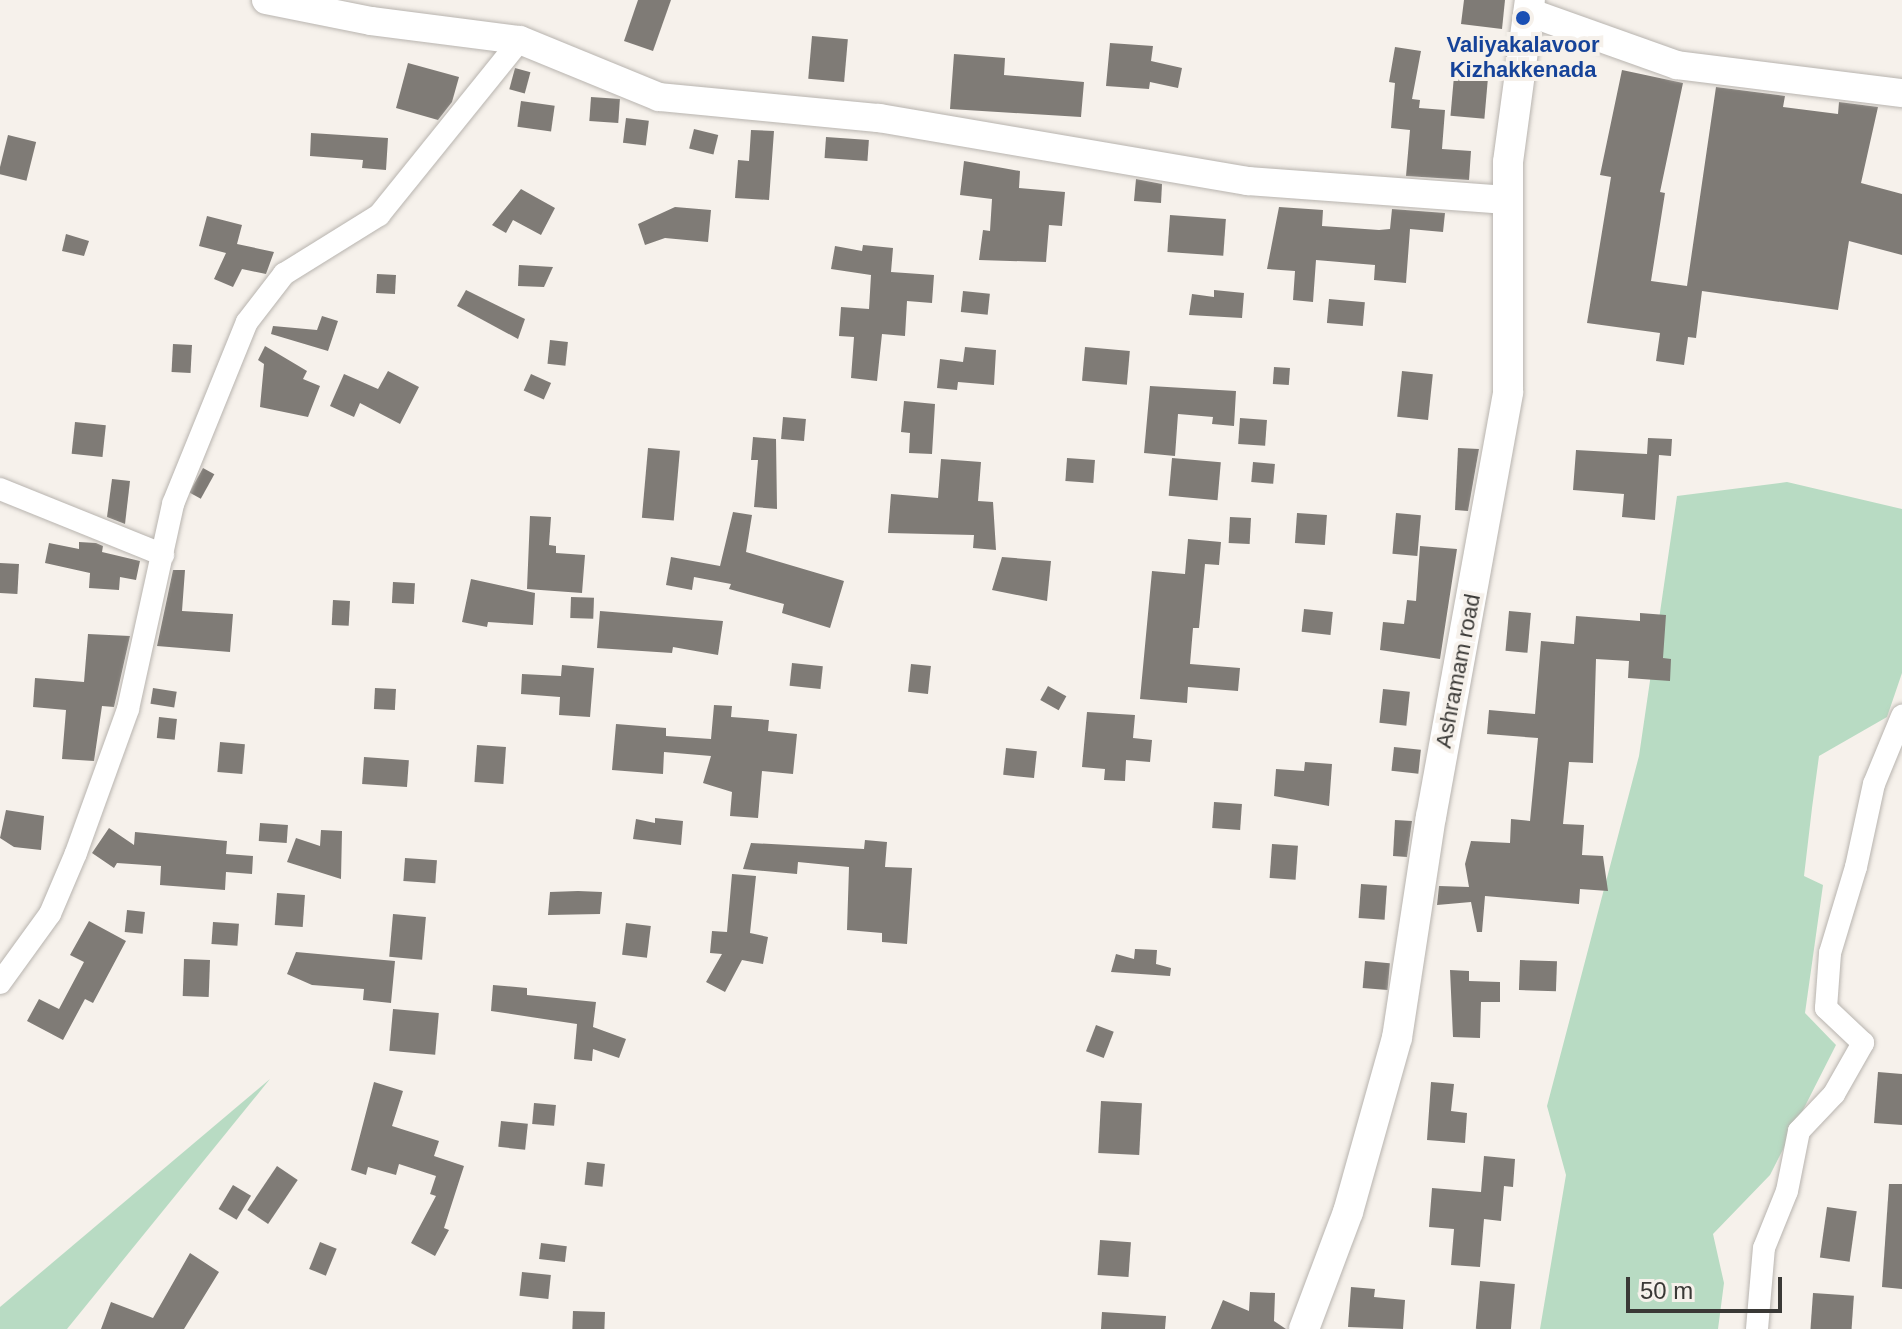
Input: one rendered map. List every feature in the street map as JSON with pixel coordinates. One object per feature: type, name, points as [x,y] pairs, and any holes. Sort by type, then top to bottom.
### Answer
[{"type":"main road","name":"Ashramam road","points":[[1304,1329],[1348,1212],[1397,1038],[1431,817],[1508,392],[1506,200],[1529,6]]},
{"type":"street","points":[[266,0],[354,8],[520,40],[659,97],[864,116],[1248,181],[1506,200]]},
{"type":"street","points":[[1529,6],[1677,65],[1902,93]]},
{"type":"street","points":[[0,983],[50,914],[76,853],[128,709],[173,504],[247,322],[284,274],[379,215],[520,40]]},
{"type":"street","points":[[0,489],[163,555]]},
{"type":"street","points":[[1757,1329],[1764,1248],[1787,1191],[1799,1131],[1834,1094],[1863,1043],[1826,1008],[1830,953],[1856,867],[1874,784],[1902,716]]},
{"type":"green space","points":[[1787,482],[1902,509],[1902,673],[1887,717],[1819,756],[1812,808],[1804,876],[1823,885],[1805,1013],[1836,1045],[1770,1175],[1713,1234],[1724,1283],[1718,1329],[1540,1329],[1566,1175],[1547,1106],[1639,756],[1677,496]]},
{"type":"green space","points":[[270,1079],[67,1329],[0,1329],[0,1307]]},
{"type":"building","points":[[638,0],[671,0],[653,51],[624,41]]},
{"type":"building","points":[[1464,0],[1505,0],[1502,29],[1461,24]]},
{"type":"building","points":[[812,36],[848,39],[844,82],[808,79]]},
{"type":"building","points":[[1110,43],[1153,46],[1151,61],[1182,68],[1178,88],[1150,82],[1149,89],[1106,86]]},
{"type":"building","points":[[1395,47],[1421,51],[1412,99],[1420,100],[1419,108],[1445,110],[1442,149],[1471,151],[1469,180],[1406,176],[1410,130],[1391,128],[1395,83],[1389,82]]},
{"type":"building","points":[[954,54],[1005,58],[1004,75],[1084,82],[1081,117],[950,109]]},
{"type":"building","points":[[408,63],[459,77],[452,102],[438,120],[396,108]]},
{"type":"building","points":[[515,68],[530,72],[525,93],[509,89]]},
{"type":"building","points":[[1622,70],[1683,83],[1660,192],[1665,193],[1651,281],[1687,286],[1716,87],[1785,96],[1783,107],[1838,114],[1839,102],[1878,107],[1861,183],[1902,194],[1902,255],[1849,241],[1838,310],[1702,291],[1696,338],[1688,337],[1684,365],[1656,361],[1660,333],[1587,323],[1611,177],[1600,175]]},
{"type":"building","points":[[1454,76],[1488,79],[1484,119],[1451,116]]},
{"type":"building","points":[[591,97],[620,99],[618,123],[589,121]]},
{"type":"building","points":[[521,101],[555,106],[551,131],[517,127]]},
{"type":"building","points":[[626,118],[649,121],[646,146],[623,143]]},
{"type":"building","points":[[694,129],[718,135],[713,154],[689,148]]},
{"type":"building","points":[[751,130],[774,131],[769,200],[735,198],[738,160],[749,161]]},
{"type":"building","points":[[311,133],[388,138],[386,170],[362,168],[363,160],[310,156]]},
{"type":"building","points":[[8,135],[36,142],[26,181],[0,174]]},
{"type":"building","points":[[826,137],[869,140],[867,161],[825,158]]},
{"type":"building","points":[[964,161],[1020,171],[1019,188],[1065,192],[1062,226],[1049,225],[1046,262],[979,260],[983,230],[990,231],[992,199],[960,195]]},
{"type":"building","points":[[1136,179],[1162,184],[1161,203],[1134,201]]},
{"type":"building","points":[[521,189],[555,208],[541,235],[513,220],[506,233],[492,225]]},
{"type":"building","points":[[675,207],[711,210],[708,242],[665,238],[645,245],[638,224]]},
{"type":"building","points":[[1279,207],[1323,210],[1322,226],[1379,230],[1390,229],[1392,209],[1445,213],[1443,232],[1410,229],[1406,283],[1374,280],[1375,265],[1316,260],[1313,302],[1293,300],[1295,271],[1267,269]]},
{"type":"building","points":[[1170,215],[1226,219],[1223,256],[1167,252]]},
{"type":"building","points":[[207,216],[242,225],[237,244],[274,252],[266,274],[242,269],[233,287],[214,279],[226,253],[199,246]]},
{"type":"building","points":[[66,234],[89,241],[84,256],[62,251]]},
{"type":"building","points":[[863,245],[893,248],[891,272],[934,275],[932,303],[907,301],[905,336],[882,334],[877,381],[851,378],[854,337],[839,336],[841,307],[869,309],[871,275],[831,269],[835,246],[862,251]]},
{"type":"building","points":[[519,265],[553,267],[544,287],[518,286]]},
{"type":"building","points":[[377,274],[396,275],[395,294],[376,293]]},
{"type":"building","points":[[466,290],[525,319],[518,339],[457,306]]},
{"type":"building","points":[[1214,290],[1244,293],[1242,318],[1189,315],[1192,294],[1214,297]]},
{"type":"building","points":[[963,291],[990,294],[988,315],[961,312]]},
{"type":"building","points":[[1329,299],[1365,302],[1363,326],[1327,323]]},
{"type":"building","points":[[322,316],[338,321],[328,351],[271,334],[273,326],[317,330]]},
{"type":"building","points":[[550,340],[568,342],[565,366],[547,364]]},
{"type":"building","points":[[173,344],[192,345],[191,373],[172,372]]},
{"type":"building","points":[[265,346],[307,371],[303,379],[320,386],[308,417],[260,407],[264,364],[258,360]]},
{"type":"building","points":[[965,347],[996,350],[994,385],[958,382],[957,390],[937,388],[940,359],[963,362]]},
{"type":"building","points":[[1085,347],[1130,351],[1127,385],[1082,381]]},
{"type":"building","points":[[1274,367],[1290,368],[1289,385],[1273,384]]},
{"type":"building","points":[[388,371],[419,387],[400,424],[360,403],[354,417],[330,406],[344,374],[378,389]]},
{"type":"building","points":[[1402,371],[1433,374],[1428,420],[1397,417]]},
{"type":"building","points":[[531,374],[551,383],[544,399],[524,390]]},
{"type":"building","points":[[1150,386],[1236,391],[1234,426],[1212,424],[1213,417],[1178,414],[1175,456],[1144,453]]},
{"type":"building","points":[[904,401],[935,404],[932,454],[909,453],[910,433],[901,432]]},
{"type":"building","points":[[783,417],[806,419],[804,441],[781,439]]},
{"type":"building","points":[[1240,418],[1267,420],[1265,446],[1238,444]]},
{"type":"building","points":[[75,422],[106,425],[102,457],[72,454]]},
{"type":"building","points":[[753,437],[776,439],[777,509],[754,507],[758,460],[751,460]]},
{"type":"building","points":[[1648,438],[1672,439],[1671,456],[1659,455],[1655,520],[1622,517],[1624,494],[1573,490],[1576,450],[1647,454]]},
{"type":"building","points":[[648,448],[680,451],[674,521],[642,518]]},
{"type":"building","points":[[1458,448],[1479,449],[1468,511],[1455,510]]},
{"type":"building","points":[[1067,458],[1095,460],[1093,483],[1065,481]]},
{"type":"building","points":[[1172,458],[1221,462],[1218,500],[1169,496]]},
{"type":"building","points":[[941,459],[981,462],[978,501],[993,502],[996,550],[973,548],[974,535],[888,533],[891,494],[938,498]]},
{"type":"building","points":[[1253,462],[1275,464],[1273,484],[1251,482]]},
{"type":"building","points":[[203,468],[214,474],[201,499],[189,492]]},
{"type":"building","points":[[112,479],[130,481],[125,524],[107,517]]},
{"type":"building","points":[[733,512],[752,515],[746,552],[844,581],[830,628],[782,613],[784,604],[729,589],[731,584],[694,577],[692,590],[666,585],[671,557],[720,566]]},
{"type":"building","points":[[1297,513],[1327,515],[1325,545],[1295,543]]},
{"type":"building","points":[[1396,513],[1421,515],[1417,556],[1392,554]]},
{"type":"building","points":[[530,516],[551,517],[549,545],[556,546],[556,553],[585,555],[582,593],[527,589]]},
{"type":"building","points":[[1230,517],[1251,518],[1250,544],[1229,543]]},
{"type":"building","points":[[1188,539],[1221,542],[1219,565],[1205,564],[1199,628],[1193,628],[1190,664],[1240,668],[1238,691],[1188,687],[1187,703],[1140,699],[1152,571],[1185,574]]},
{"type":"building","points":[[79,542],[96,543],[103,546],[102,552],[140,561],[136,580],[120,577],[119,590],[89,588],[90,573],[45,563],[49,543],[79,549]]},
{"type":"building","points":[[1420,546],[1457,549],[1440,659],[1380,650],[1383,622],[1404,624],[1407,600],[1416,601]]},
{"type":"building","points":[[1002,557],[1051,561],[1047,601],[992,590]]},
{"type":"building","points":[[0,563],[19,564],[17,594],[0,593]]},
{"type":"building","points":[[173,570],[185,570],[182,611],[233,614],[230,652],[157,646]]},
{"type":"building","points":[[471,579],[535,593],[533,625],[488,622],[487,627],[462,622]]},
{"type":"building","points":[[393,582],[415,583],[414,604],[392,603]]},
{"type":"building","points":[[571,597],[594,598],[593,619],[570,618]]},
{"type":"building","points":[[333,600],[350,601],[349,626],[332,625]]},
{"type":"building","points":[[1304,609],[1333,612],[1330,635],[1302,632]]},
{"type":"building","points":[[600,611],[723,621],[718,655],[673,647],[672,653],[597,648]]},
{"type":"building","points":[[1509,611],[1531,613],[1527,653],[1506,651]]},
{"type":"building","points":[[1640,613],[1666,615],[1663,658],[1671,659],[1670,681],[1628,678],[1629,661],[1596,659],[1593,763],[1569,762],[1563,824],[1584,825],[1582,855],[1603,856],[1608,891],[1580,889],[1579,904],[1485,896],[1482,932],[1477,932],[1471,902],[1437,905],[1439,886],[1469,887],[1465,864],[1471,841],[1510,843],[1511,819],[1530,821],[1538,738],[1487,734],[1489,710],[1535,714],[1541,641],[1574,644],[1576,616],[1640,621]]},
{"type":"building","points":[[88,634],[130,636],[114,707],[102,706],[94,761],[62,759],[66,710],[33,707],[35,678],[84,682]]},
{"type":"building","points":[[792,663],[823,666],[820,689],[790,686]]},
{"type":"building","points":[[911,664],[931,666],[928,694],[908,692]]},
{"type":"building","points":[[562,665],[594,668],[590,717],[559,715],[560,697],[521,694],[522,674],[561,676]]},
{"type":"building","points":[[1048,686],[1066,696],[1059,710],[1040,700]]},
{"type":"building","points":[[153,688],[177,692],[174,708],[150,704]]},
{"type":"building","points":[[375,688],[396,689],[395,710],[374,709]]},
{"type":"building","points":[[1383,689],[1410,692],[1406,726],[1379,723]]},
{"type":"building","points":[[714,705],[732,706],[731,717],[769,720],[768,731],[797,734],[793,774],[762,771],[758,818],[730,816],[732,792],[703,783],[711,756],[664,752],[663,774],[612,770],[616,724],[666,728],[666,736],[711,739]]},
{"type":"building","points":[[1087,712],[1135,715],[1133,738],[1152,740],[1150,762],[1126,760],[1125,781],[1104,780],[1105,769],[1082,767]]},
{"type":"building","points":[[159,717],[177,719],[175,740],[157,738]]},
{"type":"building","points":[[220,742],[245,744],[242,774],[217,772]]},
{"type":"building","points":[[477,745],[506,747],[503,784],[474,782]]},
{"type":"building","points":[[1394,747],[1421,750],[1418,774],[1391,771]]},
{"type":"building","points":[[1006,748],[1037,751],[1034,778],[1003,775]]},
{"type":"building","points":[[364,757],[409,760],[407,787],[362,784]]},
{"type":"building","points":[[1305,762],[1332,764],[1329,806],[1274,796],[1276,769],[1304,771]]},
{"type":"building","points":[[1214,802],[1242,804],[1240,830],[1212,828]]},
{"type":"building","points":[[6,810],[44,816],[41,850],[14,847],[0,838]]},
{"type":"building","points":[[655,818],[683,821],[681,845],[633,839],[636,819],[655,823]]},
{"type":"building","points":[[1395,820],[1412,821],[1407,857],[1393,856]]},
{"type":"building","points":[[260,823],[288,825],[287,843],[259,841]]},
{"type":"building","points":[[109,828],[134,845],[135,832],[227,841],[226,854],[253,856],[252,874],[226,872],[225,890],[160,885],[161,866],[117,863],[114,868],[92,853]]},
{"type":"building","points":[[321,830],[342,831],[341,879],[287,862],[296,838],[320,846]]},
{"type":"building","points":[[865,840],[887,842],[885,867],[912,868],[907,944],[882,942],[882,933],[847,930],[849,867],[798,862],[797,874],[743,869],[751,843],[864,849]]},
{"type":"building","points":[[1272,844],[1298,846],[1296,880],[1270,878]]},
{"type":"building","points":[[405,858],[437,860],[435,883],[403,881]]},
{"type":"building","points":[[732,874],[756,876],[750,933],[768,937],[763,964],[742,960],[725,992],[706,982],[722,954],[710,953],[712,931],[727,932]]},
{"type":"building","points":[[1361,884],[1387,886],[1385,920],[1359,918]]},
{"type":"building","points":[[550,892],[602,892],[600,914],[548,915]]},
{"type":"building","points":[[277,893],[305,895],[303,927],[275,925]]},
{"type":"building","points":[[127,910],[145,912],[143,934],[125,932]]},
{"type":"building","points":[[393,914],[426,917],[422,960],[389,957]]},
{"type":"building","points":[[89,921],[126,941],[93,1003],[85,999],[63,1040],[27,1021],[39,999],[59,1009],[84,962],[70,955]]},
{"type":"building","points":[[213,922],[239,924],[237,946],[211,944]]},
{"type":"building","points":[[626,923],[651,926],[647,958],[622,955]]},
{"type":"building","points":[[1135,949],[1157,950],[1156,964],[1171,968],[1170,976],[1111,972],[1116,954],[1134,959]]},
{"type":"building","points":[[296,952],[395,961],[391,1003],[363,1000],[364,989],[312,985],[287,974]]},
{"type":"building","points":[[184,959],[210,960],[209,997],[183,996]]},
{"type":"building","points":[[1520,960],[1557,961],[1556,991],[1519,990]]},
{"type":"building","points":[[1365,961],[1390,963],[1388,990],[1363,988]]},
{"type":"building","points":[[1450,970],[1469,971],[1469,981],[1500,982],[1500,1002],[1481,1002],[1480,1038],[1453,1037]]},
{"type":"building","points":[[493,985],[527,988],[527,995],[596,1002],[593,1027],[626,1039],[619,1058],[593,1049],[592,1061],[574,1059],[577,1024],[491,1011]]},
{"type":"building","points":[[393,1009],[439,1013],[435,1055],[389,1051]]},
{"type":"building","points":[[1096,1025],[1114,1032],[1104,1058],[1086,1051]]},
{"type":"building","points":[[1878,1072],[1902,1074],[1902,1125],[1874,1123]]},
{"type":"building","points":[[374,1082],[403,1091],[392,1126],[439,1141],[434,1156],[464,1166],[444,1228],[449,1230],[435,1256],[411,1243],[436,1196],[430,1194],[436,1176],[399,1164],[396,1175],[368,1167],[366,1175],[351,1170]]},
{"type":"building","points":[[1431,1082],[1454,1084],[1451,1111],[1467,1113],[1465,1143],[1427,1140]]},
{"type":"building","points":[[1101,1101],[1142,1103],[1139,1155],[1098,1153]]},
{"type":"building","points":[[534,1103],[556,1105],[554,1126],[532,1124]]},
{"type":"building","points":[[501,1121],[528,1124],[525,1150],[498,1147]]},
{"type":"building","points":[[1484,1156],[1515,1159],[1513,1187],[1504,1186],[1501,1221],[1484,1219],[1480,1267],[1451,1265],[1454,1229],[1429,1227],[1432,1188],[1481,1192]]},
{"type":"building","points":[[587,1162],[605,1164],[602,1187],[585,1185]]},
{"type":"building","points":[[277,1166],[298,1180],[268,1224],[247,1210]]},
{"type":"building","points":[[1889,1184],[1902,1184],[1902,1289],[1882,1287]]},
{"type":"building","points":[[233,1185],[251,1196],[237,1220],[219,1209]]},
{"type":"building","points":[[1827,1207],[1857,1211],[1850,1262],[1820,1258]]},
{"type":"building","points":[[1100,1240],[1131,1242],[1128,1277],[1098,1275]]},
{"type":"building","points":[[320,1242],[337,1249],[326,1276],[309,1269]]},
{"type":"building","points":[[541,1243],[567,1246],[565,1262],[539,1259]]},
{"type":"building","points":[[190,1253],[219,1272],[184,1329],[101,1329],[111,1302],[153,1318]]},
{"type":"building","points":[[522,1272],[551,1275],[548,1299],[519,1296]]},
{"type":"building","points":[[1480,1281],[1515,1284],[1511,1329],[1476,1329]]},
{"type":"building","points":[[1351,1287],[1375,1289],[1374,1297],[1405,1300],[1403,1329],[1348,1327]]},
{"type":"building","points":[[1250,1292],[1275,1293],[1274,1321],[1286,1329],[1211,1329],[1223,1300],[1249,1311]]},
{"type":"building","points":[[1813,1293],[1854,1296],[1852,1329],[1810,1329]]},
{"type":"building","points":[[573,1311],[605,1312],[604,1329],[572,1329]]},
{"type":"building","points":[[1102,1312],[1166,1316],[1165,1329],[1101,1329]]},
{"type":"place","name":"Valiyakalavoor Kizhakkenada","points":[[1523,18]]}]
